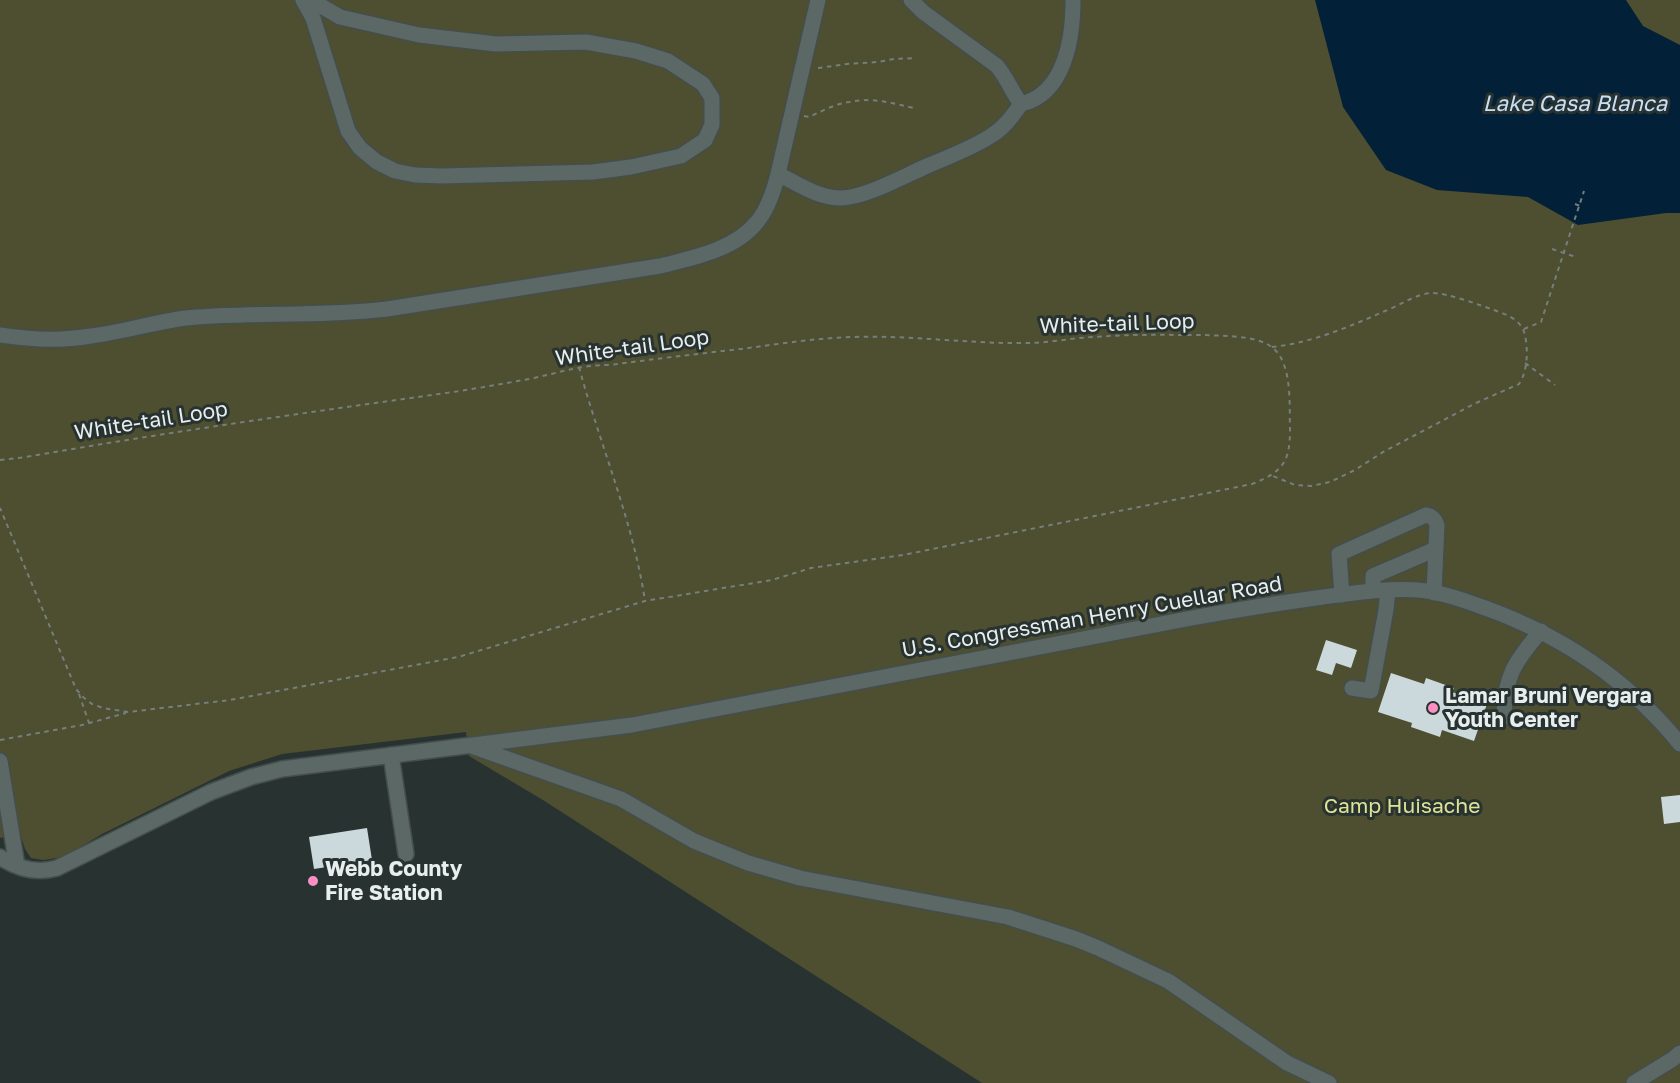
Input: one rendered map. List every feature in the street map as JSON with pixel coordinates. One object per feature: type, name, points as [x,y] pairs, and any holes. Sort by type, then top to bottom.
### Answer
[{"type":"street","points":[[303,0],[313,18],[348,130],[360,148],[377,162],[395,171],[415,175],[442,176],[593,172],[630,167],[681,156],[705,140],[712,125],[712,98],[703,84],[668,61],[636,51],[586,42],[496,44],[419,35],[340,17],[311,0]]},
{"type":"street","points":[[0,335],[59,339],[93,336],[186,318],[368,312],[660,266],[712,251],[741,236],[751,228],[759,220],[771,195],[778,174],[818,0]]},
{"type":"street","points":[[911,0],[923,12],[997,66],[1011,92],[1021,104]]},
{"type":"street","points":[[778,174],[826,197],[856,196],[990,136],[1009,120],[1021,104],[1043,94],[1054,82],[1068,46],[1073,0]]},
{"type":"street","points":[[1342,595],[1339,554],[1426,515],[1435,520],[1437,525],[1434,593]]},
{"type":"street","points":[[1352,688],[1371,691],[1386,610],[1381,590],[1373,576],[1436,549]]},
{"type":"street","name":"U.S. Congressman Henry Cuellar Road","points":[[0,857],[24,869],[40,871],[57,868],[211,792],[268,772],[632,725],[1192,618],[1381,590],[1434,593],[1476,605],[1521,621],[1541,631],[1574,650],[1628,689],[1680,744]]},
{"type":"street","points":[[1504,717],[1504,701],[1509,676],[1541,631]]},
{"type":"street","name":"U.S. Congressman Henry Cuellar Road","points":[[468,745],[621,799],[694,841],[748,864],[800,878],[1008,917],[1076,939],[1168,981],[1287,1063],[1329,1083]]},
{"type":"street","points":[[391,755],[406,854]]},
{"type":"street","points":[[0,761],[17,866]]},
{"type":"street","points":[[1634,1083],[1680,1053]]},
{"type":"path","points":[[816,68],[916,58]]},
{"type":"path","points":[[799,114],[809,117],[847,102],[866,100],[884,101],[914,108]]},
{"type":"path","points":[[1272,475],[1295,485],[1311,486],[1338,478],[1467,408],[1519,384],[1525,363],[1524,329],[1541,321],[1581,206],[1584,191]]},
{"type":"path","points":[[1575,204],[1581,206]]},
{"type":"path","points":[[1552,249],[1576,257]]},
{"type":"path","name":"White-tail Loop","points":[[0,460],[481,388],[590,365],[610,365],[853,337],[1027,343],[1096,336],[1158,334],[1251,339],[1272,347],[1288,345],[1337,331],[1428,294],[1442,294],[1510,316],[1524,329]]},
{"type":"path","points":[[0,740],[89,723],[128,712],[230,699],[442,661],[645,601],[772,580],[811,568],[903,555],[1252,484],[1280,470],[1286,459],[1290,443],[1287,376],[1282,358],[1272,347]]},
{"type":"path","points":[[1525,363],[1555,385]]},
{"type":"path","points":[[579,367],[633,546],[645,601]]},
{"type":"path","points":[[0,508],[89,723]]},
{"type":"path","points":[[78,692],[92,704],[128,712]]},
{"type":"green space","name":"Camp Huisache","points":[[0,0],[1680,0],[1680,1083],[982,1083],[543,800],[469,756],[466,732],[282,754],[229,771],[102,834],[64,857],[43,860],[31,858],[25,849],[20,833],[0,838]]},
{"type":"water","name":"Lake Casa Blanca","points":[[1315,0],[1626,0],[1643,26],[1680,45],[1680,213],[1578,225],[1528,197],[1437,190],[1386,170],[1343,107]]},
{"type":"building","points":[[1326,640],[1357,650],[1351,668],[1336,663],[1332,675],[1316,670]]},
{"type":"building","name":"Lamar Bruni Vergara Youth Center","points":[[1391,673],[1424,684],[1426,678],[1454,688],[1452,692],[1487,704],[1474,741],[1442,730],[1440,737],[1411,727],[1412,723],[1378,712]]},
{"type":"building","points":[[1680,795],[1680,822],[1664,824],[1661,797]]},
{"type":"building","points":[[367,828],[372,860],[314,869],[309,837]]},
{"type":"place","name":"Lamar Bruni Vergara Youth Center","points":[[1433,708]]},
{"type":"place","name":"Webb County Fire Station","points":[[313,881]]}]
